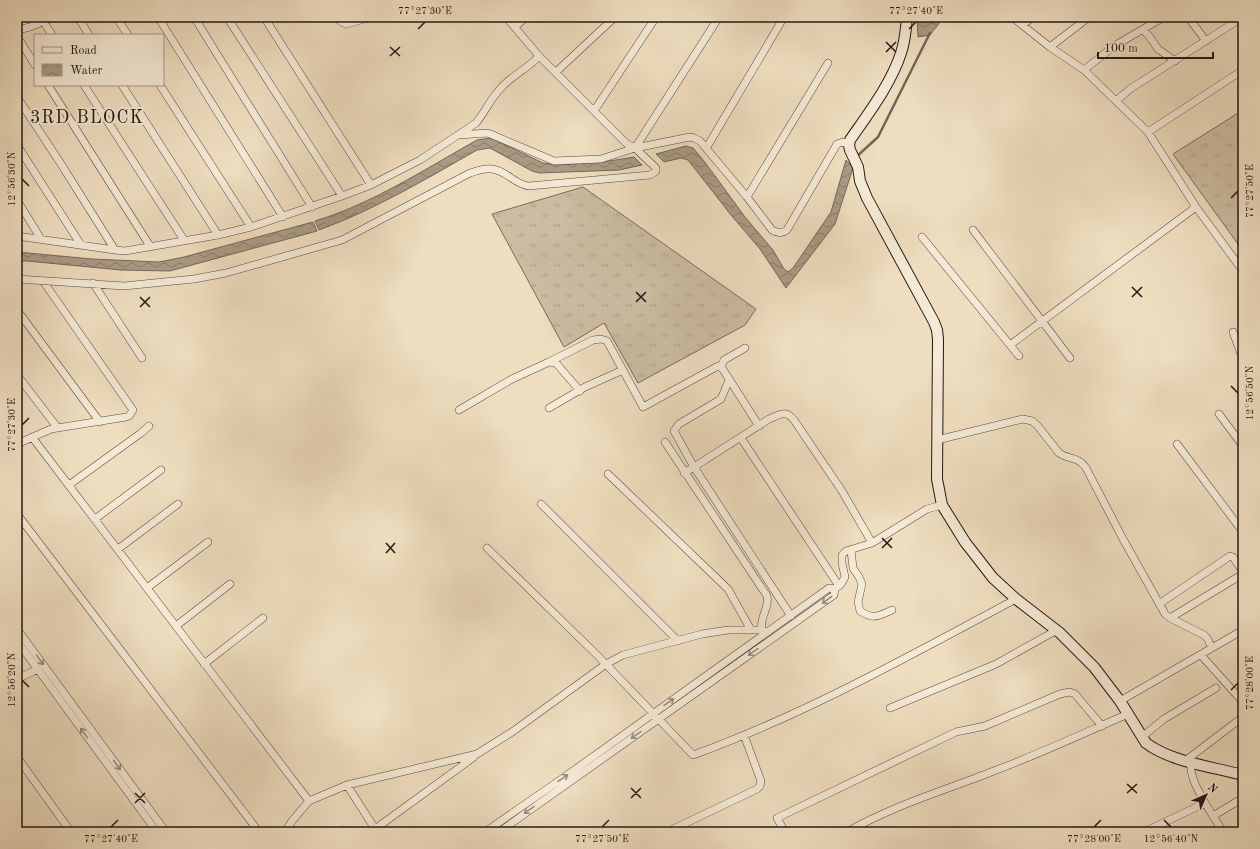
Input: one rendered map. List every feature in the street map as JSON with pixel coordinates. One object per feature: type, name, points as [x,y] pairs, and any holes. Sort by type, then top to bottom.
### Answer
[{"type":"street","points":[[17,30],[30,27],[54,17]]},
{"type":"street","points":[[78,17],[89,34]]},
{"type":"street","points":[[116,17],[127,34]]},
{"type":"street","points":[[158,17],[283,216]]},
{"type":"street","points":[[194,17],[312,207]]},
{"type":"street","points":[[227,17],[342,196]]},
{"type":"street","points":[[264,17],[371,185]]},
{"type":"street","points":[[338,17],[340,21],[346,24],[372,17]]},
{"type":"street","points":[[17,279],[124,286],[194,279],[226,273],[342,240],[470,173],[480,170],[493,169],[499,171],[523,186],[650,175],[654,173],[656,168],[635,148],[621,139],[539,56],[506,17]]},
{"type":"street","points":[[515,27],[526,17]]},
{"type":"street","points":[[556,72],[615,17]]},
{"type":"street","points":[[594,111],[656,17]]},
{"type":"street","points":[[635,148],[719,17]]},
{"type":"street","points":[[707,147],[784,17]]},
{"type":"street","points":[[850,149],[850,140],[879,96],[902,53],[907,17]]},
{"type":"street","points":[[1012,17],[1050,47],[1084,70],[1148,132],[1196,207],[1243,272]]},
{"type":"street","points":[[1023,25],[1032,17]]},
{"type":"street","points":[[1050,47],[1089,17]]},
{"type":"street","points":[[1084,70],[1114,46],[1164,17]]},
{"type":"street","points":[[1188,17],[1206,41]]},
{"type":"street","points":[[1116,101],[1130,88],[1243,17]]},
{"type":"street","points":[[43,21],[51,34]]},
{"type":"street","points":[[1143,30],[1158,49],[1175,61]]},
{"type":"street","points":[[17,36],[34,63]]},
{"type":"street","points":[[17,236],[125,251],[184,240],[218,236],[312,207],[371,185],[420,160],[458,135],[476,123],[502,86],[535,61],[539,56]]},
{"type":"street","points":[[747,197],[828,63]]},
{"type":"street","points":[[1148,132],[1243,70]]},
{"type":"street","points":[[49,86],[150,246]]},
{"type":"street","points":[[85,86],[184,240]]},
{"type":"street","points":[[123,86],[218,236]]},
{"type":"street","points":[[161,86],[251,227]]},
{"type":"street","points":[[17,97],[115,250]]},
{"type":"street","points":[[458,135],[488,133],[554,161],[601,159],[635,148],[690,137],[694,138],[707,147],[772,230],[778,233],[786,230],[837,144],[843,142],[850,149],[858,167],[860,181],[867,198],[937,330],[937,479],[942,505],[965,542],[993,578],[1016,599],[1057,630],[1088,660],[1120,701],[1146,743],[1152,747],[1188,761],[1243,775]]},
{"type":"street","points":[[17,145],[81,245]]},
{"type":"street","points":[[17,200],[41,239]]},
{"type":"street","points":[[1010,345],[1196,207]]},
{"type":"street","points":[[973,230],[1070,358]]},
{"type":"street","points":[[922,236],[1019,356]]},
{"type":"street","points":[[17,444],[51,428],[100,422],[129,416],[133,410],[43,281]]},
{"type":"street","points":[[93,283],[142,358]]},
{"type":"street","points":[[17,310],[100,422]]},
{"type":"street","points":[[1233,332],[1243,359]]},
{"type":"street","points":[[459,410],[512,379],[593,340],[601,339],[607,341],[643,407],[718,366],[721,367]]},
{"type":"street","points":[[721,367],[724,360],[745,348]]},
{"type":"street","points":[[549,362],[556,363],[580,391]]},
{"type":"street","points":[[721,367],[759,426]]},
{"type":"street","points":[[549,408],[623,370]]},
{"type":"street","points":[[17,375],[57,427]]},
{"type":"street","points":[[730,380],[721,399],[679,424],[674,431],[694,467],[791,616]]},
{"type":"street","points":[[684,473],[759,426],[785,413],[791,416],[842,491],[872,543]]},
{"type":"street","points":[[1219,414],[1243,446]]},
{"type":"street","points":[[937,440],[1023,419],[1032,421],[1063,456],[1079,460],[1086,468],[1165,614],[1170,618],[1204,634],[1212,648]]},
{"type":"street","points":[[69,485],[149,426]]},
{"type":"street","points":[[32,437],[309,801]]},
{"type":"street","points":[[741,438],[837,588]]},
{"type":"street","points":[[665,442],[684,473],[767,596],[768,602],[761,620],[765,631]]},
{"type":"street","points":[[1177,444],[1243,532]]},
{"type":"street","points":[[95,519],[161,470]]},
{"type":"street","points":[[608,474],[728,589],[751,630]]},
{"type":"street","points":[[118,549],[178,504]]},
{"type":"street","points":[[542,504],[678,641]]},
{"type":"street","points":[[485,832],[834,595],[845,577],[842,564],[842,554],[846,551],[872,543],[927,509],[942,505]]},
{"type":"street","points":[[17,514],[260,832]]},
{"type":"street","points":[[147,588],[208,542]]},
{"type":"street","points":[[487,548],[606,664],[655,717],[693,755],[820,702],[1016,599]]},
{"type":"street","points":[[851,550],[853,568],[862,584],[858,602],[860,611],[875,618],[892,610]]},
{"type":"street","points":[[1159,604],[1230,556],[1233,557],[1243,573],[1170,618]]},
{"type":"street","points":[[176,626],[230,584]]},
{"type":"street","points":[[499,832],[655,717],[765,631],[791,616],[829,588],[837,588]]},
{"type":"street","points":[[204,664],[263,618]]},
{"type":"street","points":[[17,629],[166,832]]},
{"type":"street","points":[[347,785],[376,830],[477,754],[512,732],[606,664],[623,655],[702,634],[728,630],[765,631]]},
{"type":"street","points":[[890,708],[996,664],[1057,630]]},
{"type":"street","points":[[1120,701],[1243,630]]},
{"type":"street","points":[[17,641],[157,832]]},
{"type":"street","points":[[1201,655],[1243,702]]},
{"type":"street","points":[[17,679],[38,670]]},
{"type":"street","points":[[1142,737],[1164,719],[1216,688]]},
{"type":"street","points":[[785,832],[777,818],[956,732],[985,726],[1060,694],[1070,692],[1075,694],[1102,726]]},
{"type":"street","points":[[848,832],[889,811],[1031,757],[1128,714]]},
{"type":"street","points":[[1188,761],[1243,718]]},
{"type":"street","points":[[667,832],[757,789],[760,786],[761,781],[744,735]]},
{"type":"street","points":[[285,832],[309,801],[347,785],[477,754]]},
{"type":"street","points":[[17,757],[71,832]]},
{"type":"street","points":[[1188,761],[1195,784],[1223,832]]},
{"type":"street","points":[[1213,816],[1243,798]]},
{"type":"street","points":[[1144,832],[1205,803]]},
{"type":"green space","points":[[1243,110],[1243,251],[1173,154]]},
{"type":"green space","points":[[583,187],[756,309],[745,325],[638,383],[604,323],[564,347],[492,214]]},
{"type":"water","points":[[917,17],[944,17],[930,35],[918,37]]},
{"type":"water","points":[[491,138],[543,163],[556,165],[603,162],[634,157],[642,165],[619,170],[539,173],[532,171],[490,148],[477,150],[380,204],[319,230],[315,221],[336,214],[378,196],[477,140]]},
{"type":"water","points":[[686,146],[693,148],[704,161],[745,217],[773,250],[784,269],[788,272],[793,268],[831,212],[846,160],[853,168],[835,224],[786,288],[760,249],[688,160],[681,158],[664,162],[656,154]]},
{"type":"water","points":[[313,222],[317,231],[170,271],[121,270],[17,261],[17,252],[92,259],[159,262],[184,257]]},
{"type":"waterway","points":[[855,158],[878,137],[930,33]]},
{"type":"district","name":"3RD BLOCK","points":[[87,117]]}]
